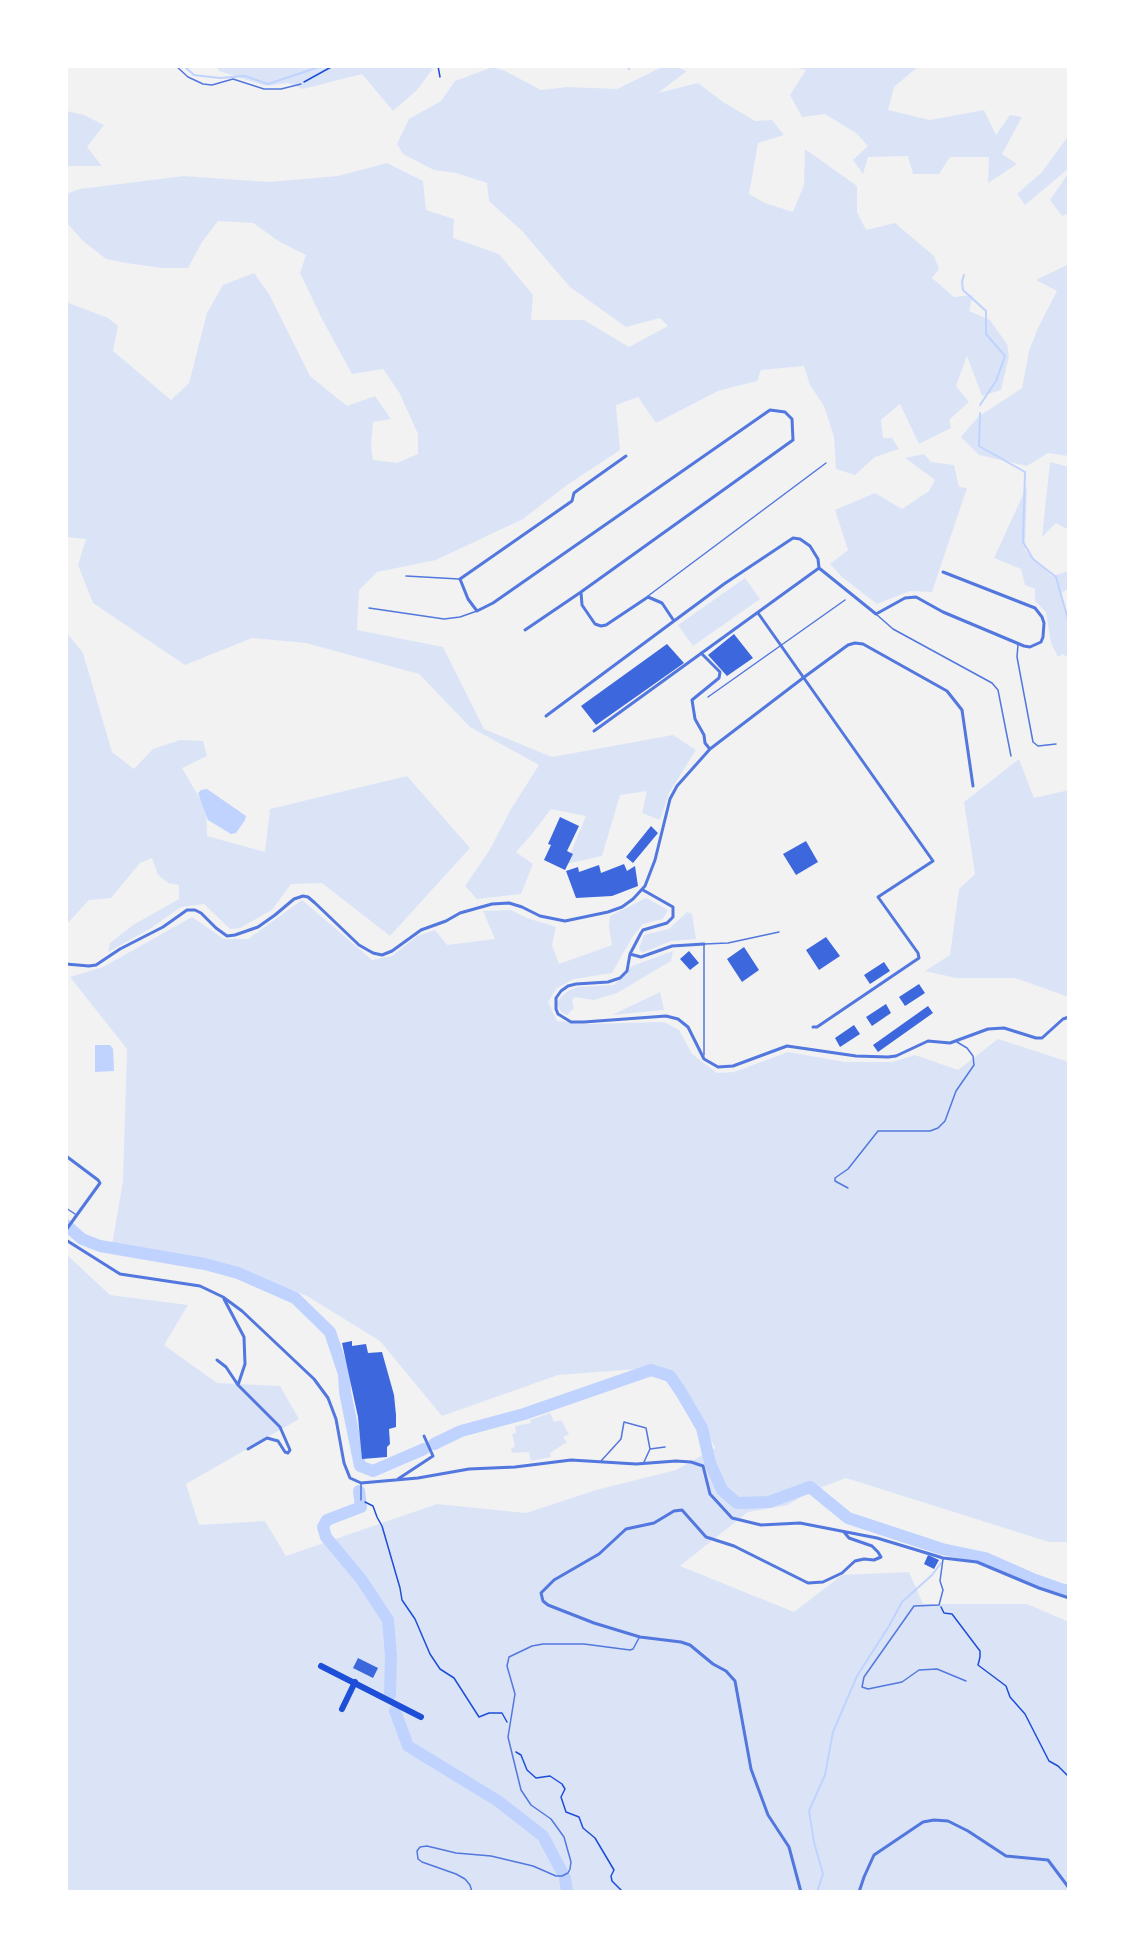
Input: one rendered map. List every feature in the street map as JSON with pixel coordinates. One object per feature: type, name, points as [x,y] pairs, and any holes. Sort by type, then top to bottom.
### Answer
[{"type":"highway","points":[[321,1666],[422,1717]]},
{"type":"highway","points":[[342,1708],[355,1682]]},
{"type":"street","points":[[525,630],[793,440],[794,425],[789,415],[780,410],[770,410],[493,603],[477,611],[468,599],[460,579],[572,501],[576,491],[626,456]]},
{"type":"street","points":[[546,716],[724,584],[793,538],[800,539],[810,546],[818,559],[819,568],[876,614],[911,596],[1018,643],[1030,647],[1041,642],[1044,623],[1038,611],[1030,605],[943,572]]},
{"type":"street","points":[[594,731],[819,568]]},
{"type":"street","points":[[581,592],[582,605],[595,624],[601,626],[648,597],[662,603],[674,621]]},
{"type":"street","points":[[758,614],[933,861],[878,897],[918,953],[919,958],[817,1027],[813,1027]]},
{"type":"street","points":[[66,964],[96,965],[187,910],[195,910],[216,928],[230,936],[258,927],[294,899],[303,896],[315,903],[358,945],[382,955],[392,951],[421,930],[477,907],[509,903],[540,916],[565,921],[622,907],[643,890],[650,877],[670,799],[677,786],[710,749],[848,645],[855,643],[863,644],[946,691],[963,710],[973,786]]},
{"type":"street","points":[[701,653],[720,672],[719,678],[692,700],[695,719],[710,749]]},
{"type":"street","points":[[643,890],[673,907],[673,917],[667,923],[643,930],[630,954],[627,971],[620,978],[608,982],[576,984],[561,991],[556,999],[556,1009],[558,1014],[571,1022],[666,1016],[678,1019],[688,1027],[704,1059],[718,1067],[733,1066],[787,1046],[856,1056],[888,1057],[896,1056],[928,1041],[956,1042],[988,1029],[1004,1028],[1042,1038],[1063,1019],[1069,1017]]},
{"type":"street","points":[[630,954],[641,957],[672,946],[704,944]]},
{"type":"street","points":[[66,1156],[100,1183],[66,1230]]},
{"type":"street","points":[[66,1240],[120,1274],[194,1285],[223,1297],[242,1311],[314,1379],[328,1398],[336,1419],[344,1462],[350,1478],[361,1484],[418,1478],[469,1469],[514,1467],[571,1460],[691,1462],[703,1466],[710,1494],[732,1518],[761,1525],[800,1523],[877,1538],[942,1557],[976,1562],[1069,1598]]},
{"type":"street","points":[[223,1297],[244,1337],[245,1364],[238,1385]]},
{"type":"street","points":[[217,1360],[226,1367],[238,1385],[280,1427],[290,1450],[288,1453],[285,1452],[278,1441],[267,1438],[249,1449]]},
{"type":"street","points":[[396,1480],[433,1456],[424,1436]]},
{"type":"street","points":[[801,1892],[789,1847],[768,1815],[751,1769],[735,1681],[726,1671],[713,1664],[690,1645],[640,1637],[594,1623],[548,1605],[543,1601],[542,1593],[554,1580],[599,1554],[626,1529],[654,1523],[674,1511],[682,1510],[706,1537],[734,1546],[808,1583],[823,1582],[842,1573],[855,1561],[874,1560],[881,1557],[872,1546],[849,1539],[843,1531]]},
{"type":"street","points":[[859,1892],[874,1856],[923,1822],[934,1820],[948,1821],[1006,1856],[1048,1860],[1069,1888]]},
{"type":"lane","points":[[176,66],[188,77],[203,84],[212,85],[233,79],[264,89],[281,89],[301,84]]},
{"type":"lane","points":[[648,597],[826,463]]},
{"type":"lane","points":[[406,576],[460,579]]},
{"type":"lane","points":[[708,697],[845,600]]},
{"type":"lane","points":[[369,608],[444,618],[460,617],[477,611]]},
{"type":"lane","points":[[876,614],[893,629],[992,683],[998,690],[1011,756]]},
{"type":"lane","points":[[1018,643],[1017,657],[1033,742],[1038,746],[1056,744]]},
{"type":"lane","points":[[704,1059],[704,944],[728,943],[779,932]]},
{"type":"lane","points":[[848,1188],[835,1181],[835,1178],[848,1169],[878,1131],[930,1131],[939,1128],[945,1121],[956,1091],[974,1065],[973,1056],[967,1048],[956,1042]]},
{"type":"lane","points":[[66,1208],[77,1215]]},
{"type":"lane","points":[[600,1462],[621,1440],[624,1422],[646,1428],[651,1449],[644,1463]]},
{"type":"lane","points":[[651,1449],[665,1447]]},
{"type":"lane","points":[[361,1484],[361,1500]]},
{"type":"lane","points":[[942,1557],[940,1581],[943,1590],[939,1605],[914,1606],[864,1677],[862,1687],[868,1689],[902,1682],[919,1670],[937,1669],[966,1681]]},
{"type":"lane","points":[[472,1892],[465,1879],[418,1859],[417,1851],[420,1847],[427,1846],[456,1853],[491,1856],[533,1866],[556,1876],[568,1873],[570,1869],[571,1862],[564,1836],[551,1819],[531,1805],[521,1790],[508,1737],[515,1694],[507,1661],[513,1654],[532,1646],[565,1643],[630,1650],[640,1637]]},
{"type":"path","points":[[301,84],[333,66]]},
{"type":"path","points":[[438,66],[440,77]]},
{"type":"path","points":[[361,1500],[373,1506],[382,1526],[402,1600],[415,1618],[430,1654],[440,1669],[454,1678],[479,1717],[489,1713],[502,1713],[509,1726]]},
{"type":"path","points":[[939,1605],[944,1613],[952,1614],[980,1651],[978,1665],[1006,1686],[1010,1697],[1025,1714],[1049,1761],[1069,1777]]},
{"type":"path","points":[[512,1752],[521,1755],[527,1770],[536,1778],[550,1776],[562,1784],[565,1789],[561,1795],[563,1807],[571,1815],[579,1817],[583,1828],[595,1838],[614,1870],[611,1876],[612,1881],[622,1892]]},
{"type":"shaded area","points":[[216,66],[435,66],[417,90],[393,111],[362,74],[303,89],[288,83],[266,86],[219,71]]},
{"type":"shaded area","points":[[664,66],[674,66],[687,71],[658,93],[698,83],[723,102],[755,121],[772,120],[784,135],[758,143],[749,194],[765,203],[793,212],[804,185],[805,149],[857,186],[857,212],[866,230],[895,223],[934,256],[939,269],[932,278],[954,297],[973,295],[969,311],[990,320],[1007,344],[1009,356],[1001,390],[982,396],[967,356],[956,386],[969,402],[949,420],[951,428],[919,444],[900,404],[881,420],[883,438],[892,438],[899,449],[875,457],[855,475],[836,469],[834,437],[824,406],[810,385],[804,366],[761,370],[757,381],[718,391],[656,423],[638,397],[616,405],[620,450],[567,485],[523,519],[436,560],[377,572],[359,590],[357,630],[443,647],[484,729],[552,757],[673,735],[696,750],[669,793],[660,820],[642,813],[647,791],[620,795],[602,856],[566,864],[586,816],[551,809],[516,852],[533,864],[521,894],[477,899],[465,886],[489,851],[511,809],[539,765],[470,727],[419,674],[306,643],[252,638],[185,665],[93,603],[78,565],[86,539],[66,537],[66,302],[108,318],[118,326],[113,351],[171,400],[189,383],[207,313],[223,285],[254,273],[269,294],[310,376],[347,406],[375,396],[391,419],[373,422],[371,446],[373,460],[397,463],[418,454],[418,434],[399,392],[383,369],[352,374],[300,273],[306,255],[280,242],[253,223],[218,221],[202,242],[188,268],[162,268],[126,263],[106,259],[83,241],[66,222],[66,194],[80,189],[184,176],[268,182],[338,176],[387,163],[423,181],[426,210],[454,219],[453,238],[499,254],[533,295],[531,320],[584,320],[629,347],[668,326],[660,318],[626,327],[570,287],[522,231],[489,201],[487,183],[456,173],[434,170],[403,154],[397,144],[409,119],[441,101],[455,81],[493,67],[541,90],[568,87],[617,89]]},
{"type":"shaded area","points":[[789,66],[921,66],[894,87],[888,110],[930,120],[984,110],[996,135],[1010,115],[1022,117],[1002,154],[1017,164],[988,183],[989,157],[950,157],[939,174],[913,174],[908,156],[868,157],[863,174],[853,160],[868,146],[856,133],[825,114],[802,117],[790,95],[806,70]]},
{"type":"shaded area","points":[[66,109],[104,125],[87,147],[102,166],[66,166]]},
{"type":"shaded area","points":[[1069,135],[1069,168],[1025,205],[1017,194],[1042,172]]},
{"type":"shaded area","points":[[1069,172],[1069,213],[1062,216],[1050,200]]},
{"type":"shaded area","points":[[1067,265],[1069,267],[1069,456],[1048,453],[1027,466],[979,455],[961,437],[978,417],[1022,388],[1029,351],[1057,291],[1036,280]]},
{"type":"shaded area","points":[[924,454],[931,462],[954,465],[959,487],[967,488],[932,592],[910,591],[877,604],[842,577],[830,564],[848,550],[835,510],[875,493],[902,509],[929,491],[935,480],[905,458]]},
{"type":"shaded area","points":[[1050,462],[1069,467],[1069,530],[1056,523],[1042,537]]},
{"type":"shaded area","points":[[1027,486],[1025,550],[1052,576],[1069,571],[1069,588],[1061,593],[1069,618],[1069,659],[1063,654],[1058,657],[1051,643],[1046,612],[1035,601],[1035,589],[1025,585],[1021,569],[994,558]]},
{"type":"shaded area","points":[[745,578],[760,599],[693,646],[678,625]]},
{"type":"shaded area","points":[[66,632],[83,653],[112,752],[134,769],[153,749],[180,740],[203,741],[207,756],[182,768],[206,809],[207,836],[265,852],[270,809],[407,776],[470,848],[390,936],[322,883],[291,884],[272,910],[240,928],[230,929],[204,904],[181,907],[148,930],[108,952],[110,943],[133,925],[179,899],[179,885],[168,883],[158,875],[152,858],[140,863],[111,898],[89,900],[66,925]]},
{"type":"shaded area","points":[[1019,759],[1034,798],[1069,790],[1069,997],[1015,978],[956,978],[925,971],[950,955],[959,889],[975,874],[964,802]]},
{"type":"shaded area","points":[[646,898],[668,910],[663,919],[643,924],[633,936],[612,973],[574,979],[557,988],[548,1002],[557,1021],[587,1024],[664,1022],[679,1030],[692,1054],[717,1073],[734,1072],[788,1052],[845,1062],[892,1062],[915,1055],[958,1070],[998,1039],[1069,1062],[1069,1542],[1049,1542],[846,1478],[809,1492],[788,1505],[748,1512],[680,1566],[794,1612],[842,1575],[909,1572],[923,1604],[1027,1604],[1069,1622],[1069,1892],[66,1892],[66,1254],[110,1295],[188,1305],[164,1345],[217,1383],[280,1386],[299,1419],[186,1484],[199,1525],[265,1521],[286,1556],[437,1504],[526,1513],[596,1490],[676,1470],[715,1448],[687,1391],[651,1368],[558,1375],[442,1416],[380,1341],[307,1296],[254,1276],[172,1259],[111,1251],[123,1181],[127,1049],[70,977],[103,967],[192,917],[224,939],[248,939],[302,900],[372,960],[392,956],[417,936],[435,930],[447,945],[495,939],[483,911],[511,910],[527,918],[556,927],[552,945],[559,964],[612,945],[610,916]]},
{"type":"shaded area","points":[[687,912],[692,914],[696,939],[671,941],[642,953],[639,948],[644,935],[669,929]]},
{"type":"shaded area","points":[[673,951],[671,961],[617,993],[594,1000],[575,997],[572,1000],[574,1008],[567,1015],[561,1012],[557,1004],[568,991],[577,987],[614,985],[632,966]]},
{"type":"shaded area","points":[[660,992],[664,1010],[612,1015]]},
{"type":"shaded area","points":[[550,1413],[554,1422],[561,1420],[569,1434],[563,1437],[567,1442],[550,1453],[551,1457],[531,1461],[529,1452],[512,1453],[511,1448],[515,1447],[512,1434],[516,1433],[515,1426],[531,1423],[530,1420]]},
{"type":"water","points":[[207,789],[246,816],[236,833],[231,834],[208,820],[198,793]]},
{"type":"water","points":[[95,1045],[110,1045],[113,1049],[114,1071],[95,1072]]},
{"type":"building","points":[[734,634],[753,658],[727,676],[708,655]]},
{"type":"building","points":[[667,644],[684,663],[596,725],[581,706]]},
{"type":"building","points":[[560,817],[579,826],[567,851],[573,854],[565,870],[544,860],[551,845],[548,844]]},
{"type":"building","points":[[651,826],[658,833],[633,863],[626,857]]},
{"type":"building","points":[[806,841],[818,862],[796,875],[783,854]]},
{"type":"building","points":[[624,864],[627,871],[635,866],[638,886],[612,896],[576,898],[566,871],[578,867],[579,872],[599,865],[601,873]]},
{"type":"building","points":[[826,937],[840,956],[819,970],[806,950]]},
{"type":"building","points":[[744,947],[759,970],[742,982],[727,959]]},
{"type":"building","points":[[689,951],[699,963],[690,970],[680,959]]},
{"type":"building","points":[[884,962],[890,971],[870,984],[864,975]]},
{"type":"building","points":[[919,984],[925,993],[905,1006],[899,997]]},
{"type":"building","points":[[886,1004],[891,1013],[872,1026],[866,1017]]},
{"type":"building","points":[[928,1006],[933,1013],[878,1052],[873,1045]]},
{"type":"building","points":[[854,1025],[860,1034],[840,1047],[835,1038]]},
{"type":"building","points":[[352,1341],[352,1346],[366,1344],[368,1353],[382,1352],[394,1395],[396,1415],[396,1427],[389,1429],[390,1444],[387,1447],[387,1457],[362,1459],[358,1417],[342,1343]]},
{"type":"building","points":[[928,1555],[939,1560],[934,1569],[924,1564]]},
{"type":"building","points":[[358,1658],[378,1668],[373,1678],[353,1668]]},
{"type":"waterway","points":[[184,66],[194,75],[220,78],[245,76],[268,84],[322,66]]},
{"type":"waterway","points":[[964,275],[963,290],[986,311],[986,334],[1005,356],[996,381],[980,405]]},
{"type":"waterway","points":[[980,413],[979,446],[1025,472],[1023,542],[1033,559],[1056,577],[1069,623]]},
{"type":"waterway","points":[[66,1225],[82,1239],[100,1246],[205,1264],[238,1273],[295,1298],[330,1332],[344,1374],[345,1392],[360,1466],[373,1471],[424,1449]]},
{"type":"waterway","points":[[434,1444],[461,1431],[524,1414],[651,1370],[670,1376],[681,1392],[702,1428],[710,1463],[722,1490],[737,1503],[769,1502],[810,1487],[848,1518],[942,1549],[985,1558],[1069,1592]]},
{"type":"waterway","points":[[359,1491],[361,1507],[327,1520],[323,1527],[326,1537],[361,1579],[388,1620],[391,1656],[390,1695]]},
{"type":"waterway","points":[[817,1892],[823,1874],[814,1842],[809,1811],[825,1775],[833,1732],[857,1676],[902,1602],[932,1575],[941,1563]]},
{"type":"waterway","points":[[1063,1590],[1069,1582]]},
{"type":"waterway","points":[[395,1711],[408,1746],[498,1801],[543,1836],[562,1872]]},
{"type":"waterway","points":[[565,1878],[567,1892]]}]
